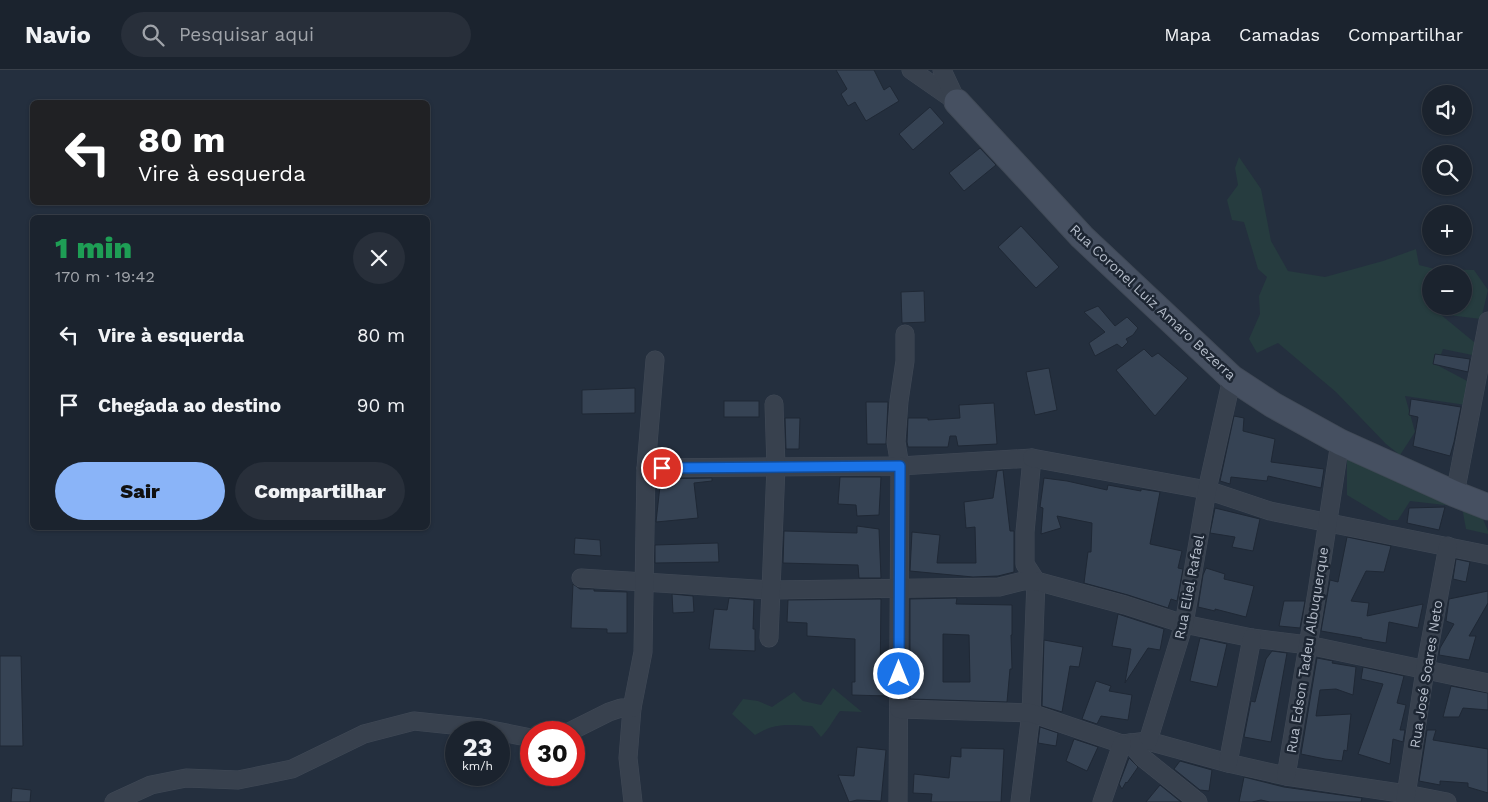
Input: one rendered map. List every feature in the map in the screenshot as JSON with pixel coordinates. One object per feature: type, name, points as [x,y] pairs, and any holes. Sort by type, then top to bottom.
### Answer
[{"type":"street","name":"Rua Coronel Luiz Amaro Bezerra","points":[[911,70],[957,102],[1082,237],[1232,378],[1273,405],[1340,442],[1488,507]]},
{"type":"street","points":[[942,70],[957,102]]},
{"type":"street","points":[[1455,494],[1482,390],[1488,321]]},
{"type":"street","points":[[898,802],[900,466],[896,442],[899,400],[905,361],[905,334]]},
{"type":"street","points":[[633,802],[628,758],[632,708],[643,652],[646,468],[655,360]]},
{"type":"street","name":"Rua Eliel Rafael","points":[[1148,741],[1184,624],[1207,490],[1232,378]]},
{"type":"street","points":[[769,638],[776,467],[774,404]]},
{"type":"street","name":"Rua Edson Tadeu Albuquerque","points":[[1286,776],[1340,442]]},
{"type":"street","points":[[1020,802],[1031,713],[1036,581],[1025,564],[1025,532],[1032,458]]},
{"type":"street","points":[[646,468],[900,466],[1032,458],[1207,490],[1270,511],[1488,555]]},
{"type":"street","name":"Rua José Soares Neto","points":[[1406,798],[1425,670],[1448,546]]},
{"type":"street","points":[[581,578],[770,590],[999,587],[1023,581],[1036,581],[1125,605],[1184,624],[1252,638],[1308,645],[1488,683]]},
{"type":"street","points":[[1228,763],[1252,638]]},
{"type":"street","points":[[585,724],[609,712],[621,708],[632,708]]},
{"type":"street","points":[[899,709],[1031,713],[1126,744],[1198,802]]},
{"type":"street","points":[[114,802],[151,785],[186,778],[238,780],[292,769],[364,734],[414,721],[482,728],[520,736]]},
{"type":"street","points":[[1126,744],[1148,741],[1228,763],[1286,776],[1406,798],[1447,802]]},
{"type":"street","points":[[1102,802],[1126,744]]},
{"type":"green space","points":[[1239,157],[1261,189],[1271,241],[1288,271],[1325,277],[1383,261],[1416,249],[1419,265],[1422,266],[1422,315],[1441,315],[1474,342],[1477,356],[1443,349],[1437,365],[1471,383],[1466,405],[1405,396],[1415,432],[1400,455],[1386,444],[1336,392],[1278,343],[1257,353],[1249,339],[1260,314],[1259,296],[1267,277],[1258,269],[1244,222],[1232,220],[1227,200],[1238,185],[1235,168]]},
{"type":"green space","points":[[1472,270],[1474,270],[1488,290],[1481,319],[1448,315],[1472,315]]},
{"type":"green space","points":[[1347,457],[1479,510],[1488,534],[1466,529],[1462,507],[1410,501],[1398,520],[1389,520],[1347,495]]},
{"type":"green space","points":[[833,688],[862,712],[840,711],[821,737],[812,726],[796,725],[776,726],[755,735],[732,714],[743,699],[758,701],[772,707],[794,692],[803,701],[821,705]]},
{"type":"building","points":[[836,70],[874,70],[884,90],[890,86],[899,101],[866,121],[855,102],[848,106],[841,94],[847,89]]},
{"type":"building","points":[[930,107],[944,123],[913,150],[899,134]]},
{"type":"building","points":[[980,148],[996,165],[964,191],[949,173]]},
{"type":"building","points":[[1021,226],[1059,267],[1036,288],[998,247]]},
{"type":"building","points":[[924,291],[925,322],[902,323],[901,292]]},
{"type":"building","points":[[1098,306],[1115,326],[1127,317],[1138,328],[1133,335],[1126,339],[1128,342],[1122,348],[1117,344],[1095,356],[1089,343],[1105,332],[1084,312]]},
{"type":"building","points":[[1144,349],[1152,357],[1158,353],[1188,378],[1155,416],[1116,370]]},
{"type":"building","points":[[1435,354],[1470,359],[1468,372],[1433,364]]},
{"type":"building","points":[[1049,368],[1057,410],[1035,415],[1026,372]]},
{"type":"building","points":[[635,388],[635,413],[582,414],[582,390]]},
{"type":"building","points":[[1411,399],[1461,407],[1450,456],[1413,446],[1418,417],[1409,415]]},
{"type":"building","points":[[724,401],[759,401],[759,417],[724,417]]},
{"type":"building","points":[[866,402],[888,402],[886,444],[867,444]]},
{"type":"building","points":[[994,403],[997,444],[958,446],[956,436],[950,436],[948,447],[908,447],[908,418],[928,418],[928,420],[960,418],[959,405]]},
{"type":"building","points":[[1234,416],[1244,418],[1243,431],[1275,439],[1271,462],[1324,469],[1321,488],[1268,476],[1267,481],[1231,477],[1230,484],[1220,481]]},
{"type":"building","points":[[785,418],[800,418],[799,449],[786,449]]},
{"type":"building","points":[[1003,470],[1010,531],[1014,531],[1014,572],[998,576],[973,577],[910,571],[912,532],[940,535],[937,563],[976,563],[975,527],[966,528],[964,502],[993,498],[997,471]]},
{"type":"building","points":[[840,477],[881,477],[879,515],[857,516],[856,505],[838,504]]},
{"type":"building","points":[[712,478],[712,481],[694,483],[698,518],[656,522],[660,486],[656,486],[656,479]]},
{"type":"building","points":[[1044,478],[1107,490],[1108,485],[1141,491],[1141,489],[1160,492],[1150,544],[1182,551],[1178,568],[1183,569],[1177,601],[1171,599],[1168,608],[1084,583],[1088,552],[1091,552],[1092,523],[1057,516],[1061,528],[1041,534],[1043,508],[1040,507]]},
{"type":"building","points":[[1445,507],[1439,530],[1407,523],[1409,508]]},
{"type":"building","points":[[1215,508],[1260,519],[1253,551],[1232,547],[1235,537],[1210,533]]},
{"type":"building","points":[[857,526],[879,529],[881,578],[859,578],[858,565],[783,563],[784,531],[857,533]]},
{"type":"building","points":[[1347,537],[1391,546],[1384,572],[1366,571],[1351,601],[1369,603],[1367,616],[1423,604],[1418,628],[1389,622],[1386,643],[1321,631],[1330,580],[1338,582]]},
{"type":"building","points":[[575,538],[600,540],[601,556],[574,554]]},
{"type":"building","points":[[718,543],[719,562],[655,563],[655,545]]},
{"type":"building","points":[[1456,559],[1470,562],[1466,582],[1453,579]]},
{"type":"building","points":[[1206,568],[1225,574],[1224,579],[1254,586],[1246,617],[1215,609],[1215,611],[1198,607],[1203,575]]},
{"type":"building","points":[[573,584],[580,589],[627,592],[627,633],[607,633],[607,629],[571,628]]},
{"type":"building","points":[[1488,591],[1488,603],[1469,636],[1476,636],[1469,660],[1439,655],[1440,648],[1454,624],[1446,621],[1449,599]]},
{"type":"building","points":[[672,594],[693,596],[694,612],[673,613]]},
{"type":"building","points":[[729,598],[754,600],[753,629],[755,629],[755,651],[709,649],[714,609],[727,610]]},
{"type":"building","points":[[957,598],[956,604],[1012,605],[1012,669],[1010,669],[1007,702],[910,699],[910,599]],"holes":[[[943,634],[969,635],[970,682],[943,682]]]},
{"type":"building","points":[[881,599],[880,682],[888,682],[888,696],[852,695],[852,682],[855,682],[855,639],[807,636],[807,623],[787,622],[788,600]]},
{"type":"building","points":[[1284,601],[1305,601],[1300,628],[1279,626]]},
{"type":"building","points":[[1118,614],[1164,629],[1160,650],[1148,648],[1125,683],[1131,649],[1112,646]]},
{"type":"building","points":[[1200,638],[1227,644],[1217,687],[1190,681]]},
{"type":"building","points":[[1044,640],[1083,647],[1079,667],[1070,666],[1062,712],[1042,706]]},
{"type":"building","points":[[1272,651],[1287,653],[1271,742],[1244,737],[1251,701],[1255,702],[1266,659]]},
{"type":"building","points":[[0,656],[21,656],[23,746],[0,746]]},
{"type":"building","points":[[1317,658],[1356,667],[1353,695],[1336,689],[1320,690],[1316,716],[1351,714],[1347,751],[1344,750],[1342,761],[1301,754]]},
{"type":"building","points":[[1363,667],[1404,676],[1397,703],[1406,705],[1400,730],[1405,730],[1403,742],[1393,739],[1390,764],[1358,754],[1383,684],[1361,679]]},
{"type":"building","points":[[1096,681],[1111,686],[1109,691],[1132,695],[1128,720],[1101,716],[1097,724],[1082,719]]},
{"type":"building","points":[[1451,686],[1488,693],[1488,710],[1463,708],[1459,717],[1443,717]]},
{"type":"building","points":[[1040,727],[1058,733],[1056,746],[1038,743]]},
{"type":"building","points":[[1427,730],[1436,730],[1433,740],[1488,749],[1488,793],[1468,787],[1468,783],[1440,781],[1440,785],[1419,781]]},
{"type":"building","points":[[1074,739],[1098,747],[1087,771],[1066,761]]},
{"type":"building","points":[[857,747],[886,750],[881,801],[857,800],[849,802],[838,775],[854,776]]},
{"type":"building","points":[[961,748],[1004,749],[1001,802],[931,802],[932,794],[913,793],[914,774],[949,778],[951,756],[961,757]]},
{"type":"building","points":[[1129,758],[1138,767],[1122,789],[1119,784]]},
{"type":"building","points":[[1180,761],[1212,770],[1209,791],[1200,790],[1174,769]]},
{"type":"building","points":[[1244,777],[1284,787],[1362,798],[1361,802],[1270,802],[1261,800],[1239,802]]},
{"type":"building","points":[[1160,785],[1181,802],[1146,802]]},
{"type":"building","points":[[12,788],[31,790],[30,802],[11,802]]},
{"type":"route","points":[[662,468],[900,466],[899,674]]}]
